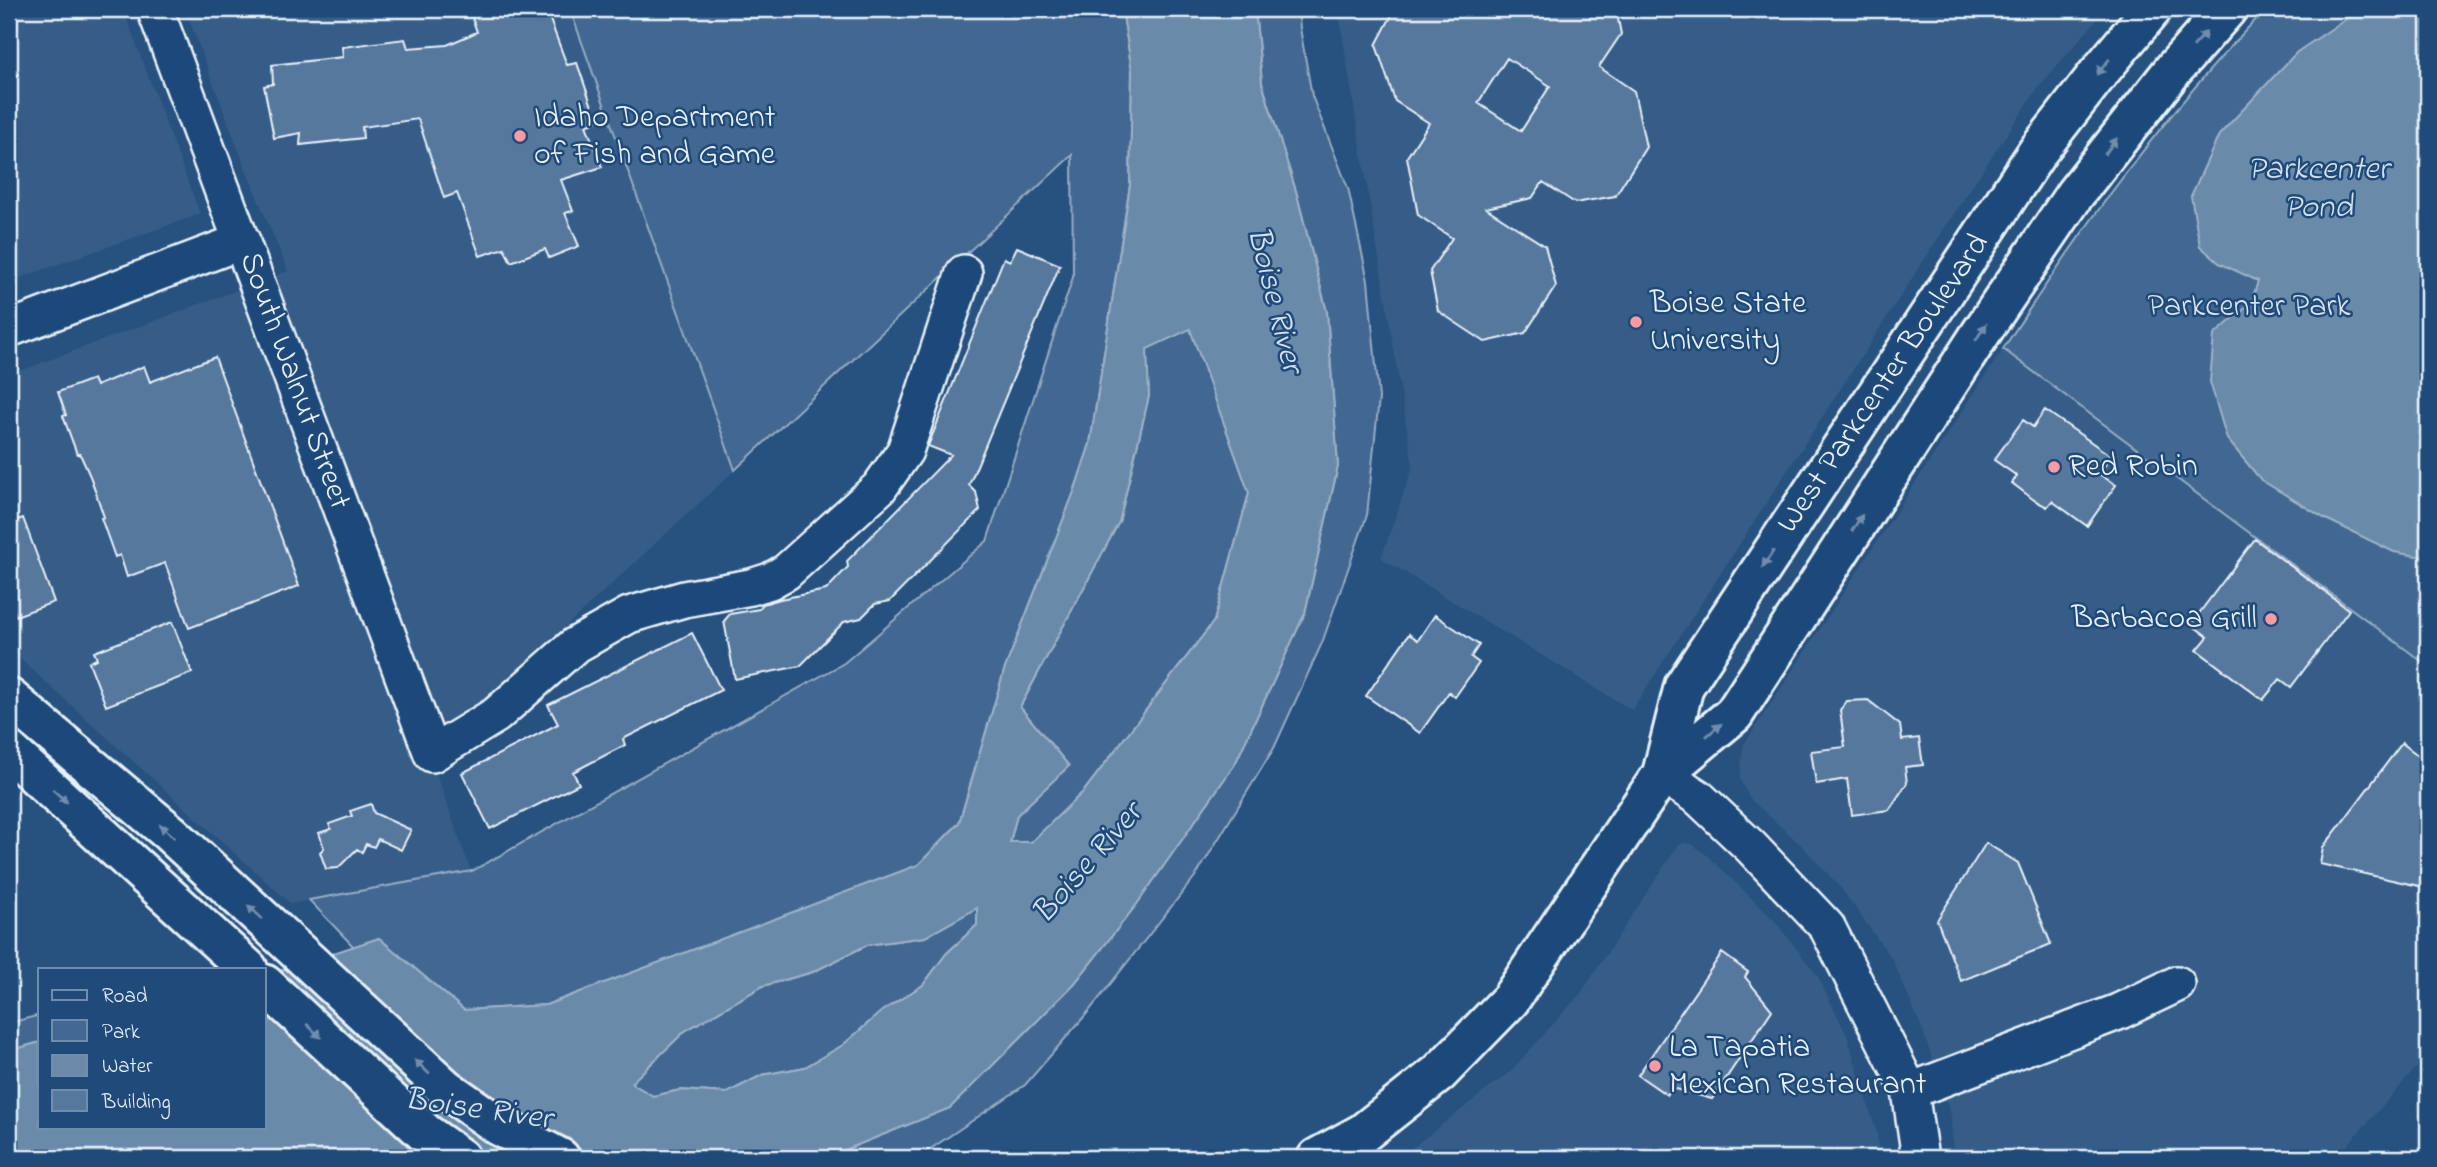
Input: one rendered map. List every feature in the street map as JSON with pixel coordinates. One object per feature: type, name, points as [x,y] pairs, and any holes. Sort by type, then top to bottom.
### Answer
[{"type":"main road","name":"West Parkcenter Boulevard","points":[[1317,1158],[1363,1133],[1439,1073],[1510,1000],[1662,774],[1734,714],[2033,254],[2116,140],[2227,9]]},
{"type":"main road","name":"West Parkcenter Boulevard","points":[[1662,774],[1684,686],[2038,151],[2096,75],[2149,12]]},
{"type":"main road","points":[[9,698],[139,807],[445,1088],[499,1126],[560,1158]]},
{"type":"main road","points":[[9,751],[247,968]]},
{"type":"main road","points":[[266,986],[425,1133],[460,1158]]},
{"type":"street","name":"South Walnut Street","points":[[155,9],[432,754],[496,715],[574,646],[629,615],[684,599],[751,587],[786,572],[879,488],[905,451],[964,273]]},
{"type":"street","points":[[9,329],[242,241]]},
{"type":"street","points":[[1662,774],[1699,799],[1751,848],[1827,927],[1910,1091],[1920,1158]]},
{"type":"street","points":[[1910,1091],[2118,1012],[2177,984]]},
{"type":"shaded area","points":[[9,9],[123,9],[200,214],[9,282]]},
{"type":"shaded area","points":[[185,9],[570,9],[735,470],[429,753],[471,871],[291,904],[9,649],[9,375],[288,271]]},
{"type":"shaded area","name":"Boise State University","points":[[1338,9],[2106,9],[2038,88],[1632,710],[1381,558],[1413,466]]},
{"type":"shaded area","points":[[2003,349],[2428,666],[2428,1055],[2336,1158],[1953,1158],[1951,1116],[1923,1031],[1892,959],[1840,887],[1801,845],[1750,799],[1740,780],[1743,746]]},
{"type":"shaded area","points":[[1692,844],[1707,855],[1774,920],[1817,975],[1847,1035],[1877,1134],[1880,1158],[1399,1158],[1511,1071],[1581,993],[1678,845]]},
{"type":"green space","points":[[570,9],[1122,9],[1132,71],[1130,185],[1090,444],[1004,671],[959,823],[918,865],[546,1005],[464,1010],[379,939],[354,947],[309,900],[472,871],[844,663],[987,541],[1073,277],[1072,155],[735,470]]},
{"type":"green space","points":[[1255,9],[1298,9],[1312,96],[1348,188],[1368,281],[1379,398],[1367,515],[1322,643],[1274,748],[1197,874],[1089,1011],[1025,1085],[917,1158],[825,1158],[950,1108],[1074,984],[1137,904],[1235,764],[1305,613],[1338,466],[1327,312],[1296,191],[1262,83]]},
{"type":"green space","name":"Parkcenter Park","points":[[2266,9],[2428,9],[2428,666],[2003,349],[2063,259],[2159,130]]},
{"type":"green space","points":[[1190,328],[1249,493],[1214,621],[1084,791],[1031,843],[1010,842],[1017,815],[1068,766],[1020,707],[1119,522],[1149,396],[1146,349]]},
{"type":"green space","points":[[977,908],[977,925],[946,954],[923,985],[882,1011],[843,1045],[805,1067],[762,1075],[727,1093],[680,1090],[653,1096],[631,1083],[685,1031],[763,986],[813,972],[867,945],[925,937]]},
{"type":"green space","points":[[38,1016],[38,1043],[9,1051],[9,1023]]},
{"type":"water","name":"Boise River","points":[[1122,9],[1255,9],[1262,83],[1296,191],[1327,312],[1338,466],[1305,613],[1235,764],[1137,904],[1074,984],[950,1108],[825,1158],[172,1158],[129,1151],[94,1158],[9,1158],[9,1051],[38,1043],[38,1128],[266,1128],[266,975],[379,938],[464,1010],[546,1005],[918,865],[959,823],[1004,671],[1090,444],[1130,185],[1132,71]],"holes":[[[1190,329],[1249,493],[1214,621],[1084,791],[1031,842],[1010,842],[1017,815],[1069,766],[1020,707],[1119,522],[1149,396],[1147,349]],[[977,908],[977,925],[946,954],[923,985],[882,1011],[843,1045],[805,1067],[762,1075],[727,1093],[680,1090],[653,1096],[631,1083],[685,1031],[763,986],[813,972],[867,945],[925,937]]]},
{"type":"water","name":"Parkcenter Pond","points":[[2361,9],[2428,9],[2428,558],[2394,552],[2324,518],[2261,480],[2227,439],[2210,382],[2214,335],[2251,303],[2258,281],[2219,263],[2200,246],[2191,196],[2219,135],[2297,52]]},
{"type":"building","name":"Idaho Department of Fish and Game","points":[[469,9],[546,9],[567,65],[577,63],[597,121],[586,125],[602,167],[561,180],[573,211],[565,213],[579,246],[549,258],[545,249],[511,262],[504,248],[480,256],[457,193],[444,198],[418,119],[362,127],[363,138],[300,145],[301,133],[274,138],[264,86],[273,84],[272,65],[343,57],[342,47],[405,39],[408,48],[447,45],[477,32]]},
{"type":"building","points":[[1395,9],[1485,9],[1498,17],[1503,9],[1616,9],[1621,34],[1599,67],[1634,91],[1646,147],[1615,196],[1575,203],[1543,182],[1532,198],[1486,208],[1545,246],[1556,286],[1525,333],[1485,342],[1438,311],[1430,271],[1452,238],[1418,215],[1407,157],[1429,123],[1395,101],[1376,45]],"holes":[[[1507,58],[1550,86],[1521,131],[1478,103]]]},
{"type":"building","points":[[1017,247],[1060,265],[969,485],[976,492],[980,510],[890,601],[875,604],[861,618],[844,622],[800,666],[735,679],[724,621],[730,614],[759,609],[763,604],[780,599],[826,590],[848,567],[847,561],[951,455],[928,446],[1004,258],[1010,261]]},
{"type":"building","points":[[215,357],[299,586],[189,628],[165,563],[127,577],[120,555],[115,557],[90,476],[80,454],[77,454],[63,416],[66,415],[58,392],[93,379],[96,386],[144,366],[150,382]]},
{"type":"building","name":"Red Robin","points":[[2045,410],[2111,456],[2099,474],[2116,485],[2087,526],[2052,501],[2047,507],[2034,500],[2012,483],[2017,476],[1994,460],[2023,420],[2033,427]]},
{"type":"building","points":[[23,518],[54,602],[16,616],[9,596],[9,523]]},
{"type":"building","points":[[2255,539],[2349,610],[2291,687],[2280,679],[2263,700],[2197,650],[2208,637],[2191,624]]},
{"type":"building","points":[[1435,615],[1479,645],[1471,657],[1479,663],[1455,697],[1449,692],[1420,733],[1366,696],[1409,634],[1418,640]]},
{"type":"building","points":[[172,622],[192,673],[106,706],[89,662],[97,659],[94,652]]},
{"type":"building","points":[[692,633],[721,690],[623,739],[625,745],[573,772],[579,784],[490,829],[462,773],[558,724],[548,705]]},
{"type":"building","points":[[1868,700],[1900,725],[1902,740],[1919,738],[1923,765],[1905,767],[1907,783],[1889,810],[1852,815],[1847,779],[1816,784],[1811,751],[1845,747],[1840,710],[1847,701]]},
{"type":"building","points":[[2402,743],[2428,763],[2428,888],[2320,864],[2323,848]]},
{"type":"building","points":[[371,804],[374,813],[411,830],[401,850],[378,839],[374,847],[366,844],[362,852],[357,849],[338,868],[326,869],[320,852],[324,848],[319,833],[331,829],[329,824],[352,816],[350,811]]},
{"type":"building","points":[[1986,843],[2018,863],[2051,944],[1961,981],[1937,920]]},
{"type":"building","points":[[1722,953],[1748,972],[1745,977],[1772,1010],[1712,1099],[1672,1088],[1667,1095],[1638,1075]]},
{"type":"place","name":"Idaho Department of Fish and Game","points":[[520,136]]},
{"type":"place","name":"Boise State University","points":[[1636,322]]},
{"type":"place","name":"Red Robin","points":[[2054,467]]},
{"type":"place","name":"Barbacoa Grill","points":[[2271,619]]},
{"type":"place","name":"La Tapatia Mexican Restaurant","points":[[1655,1066]]}]
